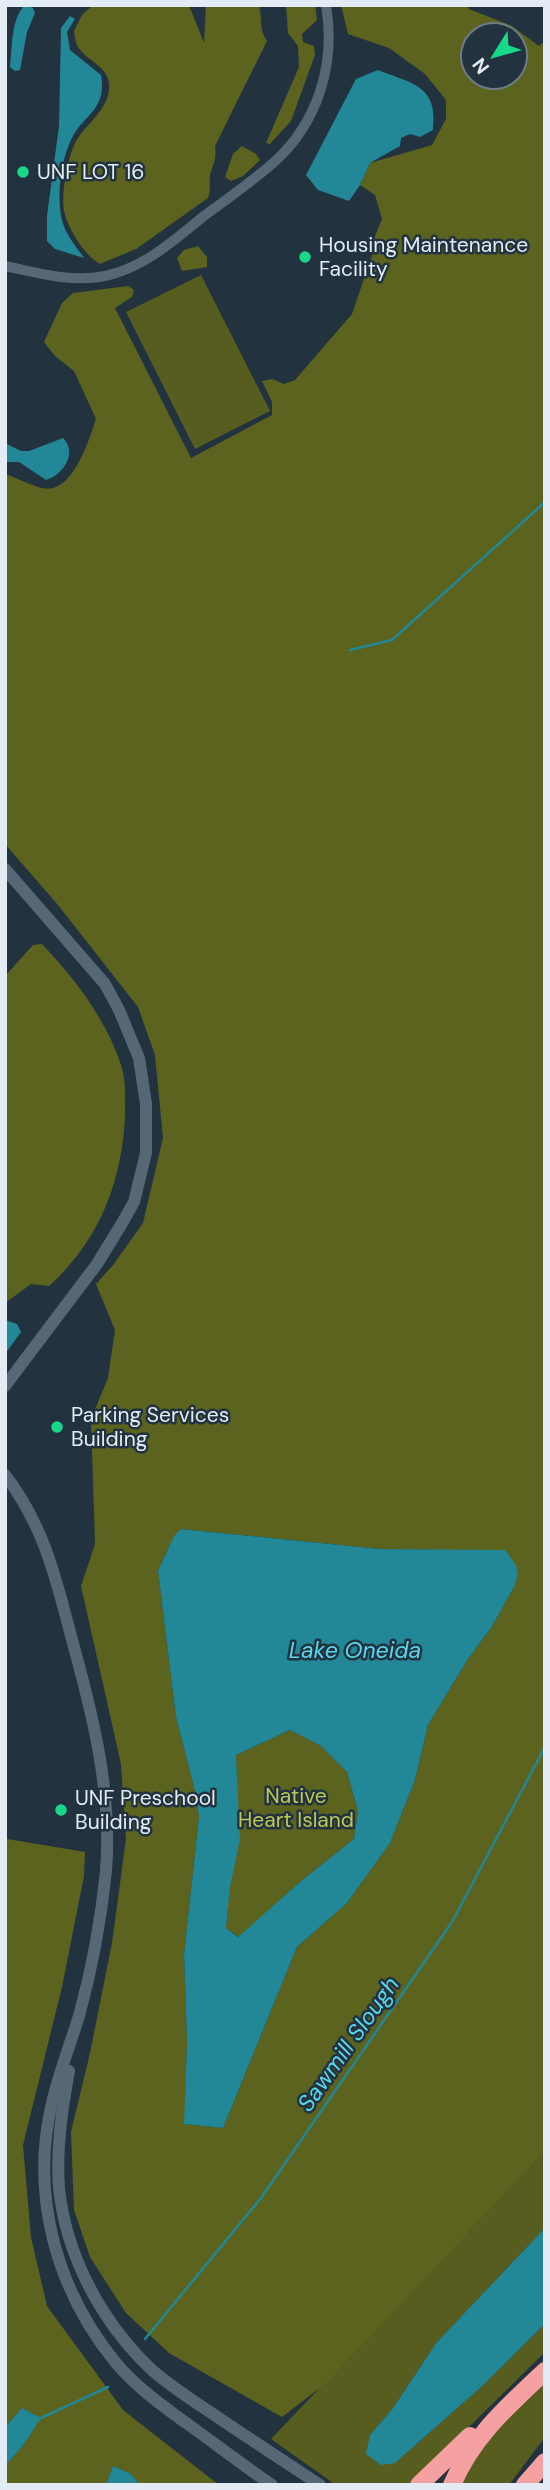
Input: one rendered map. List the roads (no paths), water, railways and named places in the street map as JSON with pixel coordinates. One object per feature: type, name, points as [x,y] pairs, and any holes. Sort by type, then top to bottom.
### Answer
[{"type":"highway","points":[[452,2485],[467,2454],[498,2415],[545,2371]]},
{"type":"highway","points":[[419,2485],[478,2428],[498,2415]]},
{"type":"highway","points":[[525,2485],[545,2462]]},
{"type":"street","points":[[5,266],[77,279],[123,271],[152,256],[272,164],[300,132],[320,94],[329,50],[326,5]]},
{"type":"street","points":[[5,869],[105,984],[139,1058],[146,1104],[146,1153],[134,1202],[97,1264],[5,1386]]},
{"type":"street","points":[[5,1475],[28,1506],[48,1551],[90,1709],[104,1782],[106,1869],[96,1938],[61,2115],[59,2185],[69,2237],[88,2284],[106,2315],[152,2370],[320,2485]]},
{"type":"street","points":[[79,2015],[52,2101],[44,2156],[48,2222],[73,2296],[117,2364],[168,2410],[272,2485]]},
{"type":"water","points":[[25,5],[33,8],[35,13],[27,32],[20,70],[15,71],[10,67],[13,34],[17,18]]},
{"type":"water","points":[[70,16],[75,19],[67,32],[70,50],[101,75],[102,86],[98,103],[68,146],[60,183],[62,221],[84,258],[55,249],[47,241],[47,216],[59,126],[61,28]]},
{"type":"water","points":[[378,70],[412,83],[427,95],[434,115],[433,130],[420,137],[410,134],[401,138],[400,146],[370,163],[349,201],[318,190],[306,175],[356,79]]},
{"type":"water","points":[[63,438],[69,450],[69,457],[58,473],[46,480],[19,462],[5,462],[5,443],[21,451],[29,451]]},
{"type":"water","points":[[5,1320],[17,1324],[21,1332],[5,1354]]},
{"type":"water","name":"Lake Oneida","points":[[181,1529],[380,1549],[505,1550],[516,1565],[518,1575],[491,1628],[468,1659],[428,1725],[415,1780],[390,1843],[347,1903],[297,1947],[223,2128],[184,2124],[187,2042],[184,1954],[199,1817],[176,1717],[158,1571],[174,1536]],"holes":[[[290,1730],[321,1746],[347,1772],[358,1811],[354,1839],[301,1881],[238,1937],[226,1928],[230,1887],[240,1840],[236,1755]]]},
{"type":"water","points":[[545,2228],[545,2324],[479,2389],[395,2463],[381,2465],[366,2454],[370,2435],[393,2408],[436,2343]]},
{"type":"water","points":[[22,2408],[41,2418],[22,2447],[5,2466],[5,2427]]},
{"type":"water","points":[[113,2466],[131,2474],[140,2485],[106,2485]]},
{"type":"waterway","points":[[350,650],[392,640],[545,502]]},
{"type":"waterway","name":"Sawmill Slough","points":[[145,2339],[261,2198],[452,1922],[545,1747]]},
{"type":"waterway","points":[[41,2418],[108,2387]]},
{"type":"place","name":"UNF LOT 16","points":[[23,172]]},
{"type":"place","name":"Housing Maintenance Facility","points":[[305,257]]},
{"type":"place","name":"Parking Services Building","points":[[57,1427]]},
{"type":"place","name":"UNF Preschool Building","points":[[61,1810]]},
{"type":"park label","name":"Native Heart Island","points":[[296,1808]]}]
